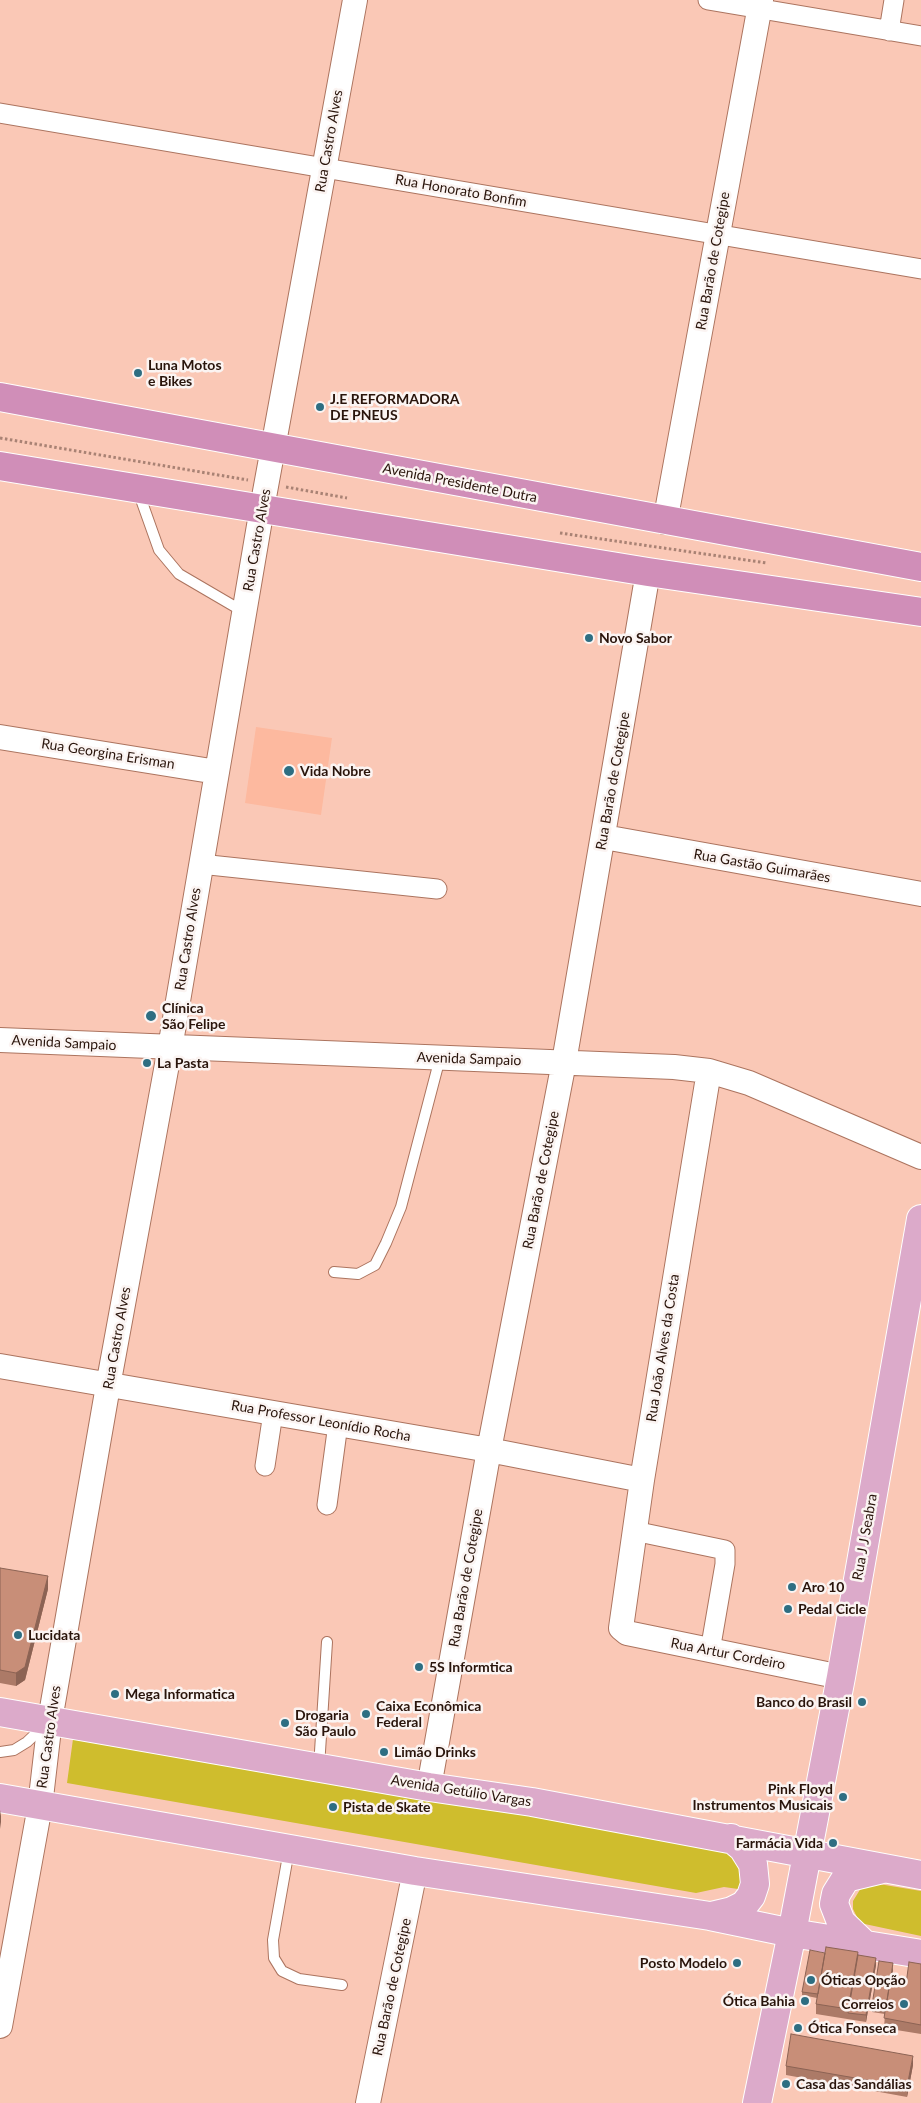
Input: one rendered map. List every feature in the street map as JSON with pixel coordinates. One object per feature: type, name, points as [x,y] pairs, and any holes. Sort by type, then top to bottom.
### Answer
[{"type":"highway","name":"Avenida Presidente Dutra","points":[[0,398],[665,522],[921,567]]},
{"type":"highway","points":[[0,466],[138,488],[264,496],[648,572],[921,612]]},
{"type":"main road","points":[[921,596],[921,622]]},
{"type":"main road","name":"Rua J J Seabra","points":[[757,2103],[792,1934],[841,1677],[921,1220]]},
{"type":"main road","name":"Avenida Getúlio Vargas","points":[[0,1712],[428,1787],[532,1802],[921,1875]]},
{"type":"main road","points":[[0,1798],[289,1850],[710,1916],[792,1934],[921,1954]]},
{"type":"main road","points":[[710,1916],[732,1911],[744,1905],[751,1896],[755,1884],[753,1864],[743,1848],[730,1838]]},
{"type":"main road","points":[[865,1946],[840,1922],[834,1904],[836,1894],[846,1878],[885,1869]]},
{"type":"street","name":"Rua Castro Alves","points":[[0,2026],[40,1806],[50,1720],[108,1386],[170,1048],[264,496],[355,0]]},
{"type":"street","points":[[708,0],[760,4],[921,36]]},
{"type":"street","points":[[889,31],[894,0]]},
{"type":"street","name":"Rua Barão de Cotegipe","points":[[665,522],[760,4]]},
{"type":"street","name":"Rua Honorato Bonfim","points":[[0,113],[921,269]]},
{"type":"street","name":"Rua Barão de Cotegipe","points":[[428,1787],[489,1450],[564,1062],[648,572]]},
{"type":"street","name":"Rua Georgina Erisman","points":[[0,737],[217,772]]},
{"type":"street","name":"Rua Gastão Guimarães","points":[[604,837],[921,894]]},
{"type":"street","points":[[200,864],[437,890]]},
{"type":"street","name":"Avenida Sampaio","points":[[0,1040],[564,1062],[674,1067],[708,1071],[749,1083],[921,1157]]},
{"type":"street","name":"Rua João Alves da Costa","points":[[620,1625],[708,1071]]},
{"type":"street","name":"Rua Professor Leonídio Rocha","points":[[0,1366],[489,1450],[642,1480]]},
{"type":"street","points":[[265,1466],[273,1413]]},
{"type":"street","points":[[327,1506],[338,1424]]},
{"type":"street","points":[[634,1531],[725,1550],[710,1651]]},
{"type":"street","name":"Rua Artur Cordeiro","points":[[620,1625],[627,1633],[841,1677]]},
{"type":"street","name":"Rua Barão de Cotegipe","points":[[368,2103],[415,1871]]},
{"type":"lane","points":[[138,488],[158,550],[180,574],[244,612]]},
{"type":"lane","points":[[334,1272],[358,1274],[375,1265],[386,1243],[402,1207],[440,1058]]},
{"type":"lane","points":[[319,1768],[327,1642]]},
{"type":"lane","points":[[0,1752],[14,1750],[27,1742],[50,1720]]},
{"type":"lane","points":[[289,1850],[273,1940],[274,1958],[282,1971],[299,1979],[342,1985]]},
{"type":"path","points":[[0,438],[264,496],[351,499]]},
{"type":"path","points":[[551,532],[775,564]]},
{"type":"shaded area","name":"Vida Nobre","points":[[256,727],[332,738],[321,815],[245,803]]},
{"type":"shaded area","points":[[73,1739],[731,1849],[737,1851],[743,1885],[738,1889],[724,1887],[696,1893],[67,1783]]},
{"type":"shaded area","points":[[873,1883],[921,1891],[921,1936],[860,1923],[853,1909],[853,1901],[861,1888]]},
{"type":"building","name":"Lucidata","points":[[0,1568],[48,1576],[25,1667],[16,1673],[0,1670]]},
{"type":"building","points":[[826,1947],[858,1952],[848,2009],[816,2004]]},
{"type":"building","points":[[810,1950],[825,1953],[818,1994],[802,1992]]},
{"type":"building","points":[[858,1955],[876,1958],[866,2015],[848,2013]]},
{"type":"building","points":[[879,1961],[893,1963],[886,2007],[872,2005]]},
{"type":"building","name":"Correios","points":[[909,1962],[921,1964],[921,2025],[884,2018],[890,1982],[906,1984]]},
{"type":"building","points":[[791,2034],[913,2056],[907,2087],[786,2066]]},
{"type":"place","name":"Luna Motos e Bikes","points":[[138,373]]},
{"type":"place","name":"J.E REFORMADORA DE PNEUS","points":[[320,407]]},
{"type":"place","name":"Novo Sabor","points":[[589,638]]},
{"type":"place","name":"Vida Nobre","points":[[289,771]]},
{"type":"place","name":"Clínica São Felipe","points":[[151,1016]]},
{"type":"place","name":"La Pasta","points":[[147,1063]]},
{"type":"place","name":"Aro 10","points":[[792,1587]]},
{"type":"place","name":"Pedal Cicle","points":[[788,1609]]},
{"type":"place","name":"Lucidata","points":[[18,1635]]},
{"type":"place","name":"5S Informtica","points":[[419,1667]]},
{"type":"place","name":"Mega Informatica","points":[[115,1694]]},
{"type":"place","name":"Banco do Brasil","points":[[862,1702]]},
{"type":"place","name":"Caixa Econômica Federal","points":[[366,1714]]},
{"type":"place","name":"Drogaria São Paulo","points":[[285,1723]]},
{"type":"place","name":"Limão Drinks","points":[[384,1752]]},
{"type":"place","name":"Pink Floyd Instrumentos Musicais","points":[[843,1797]]},
{"type":"place","name":"Pista de Skate","points":[[333,1807]]},
{"type":"place","name":"Farmácia Vida","points":[[833,1843]]},
{"type":"place","name":"Posto Modelo","points":[[737,1963]]},
{"type":"place","name":"Óticas Opção","points":[[811,1980]]},
{"type":"place","name":"Ótica Bahia","points":[[805,2001]]},
{"type":"place","name":"Correios","points":[[904,2004]]},
{"type":"place","name":"Ótica Fonseca","points":[[798,2028]]},
{"type":"place","name":"Casa das Sandálias","points":[[786,2084]]}]
